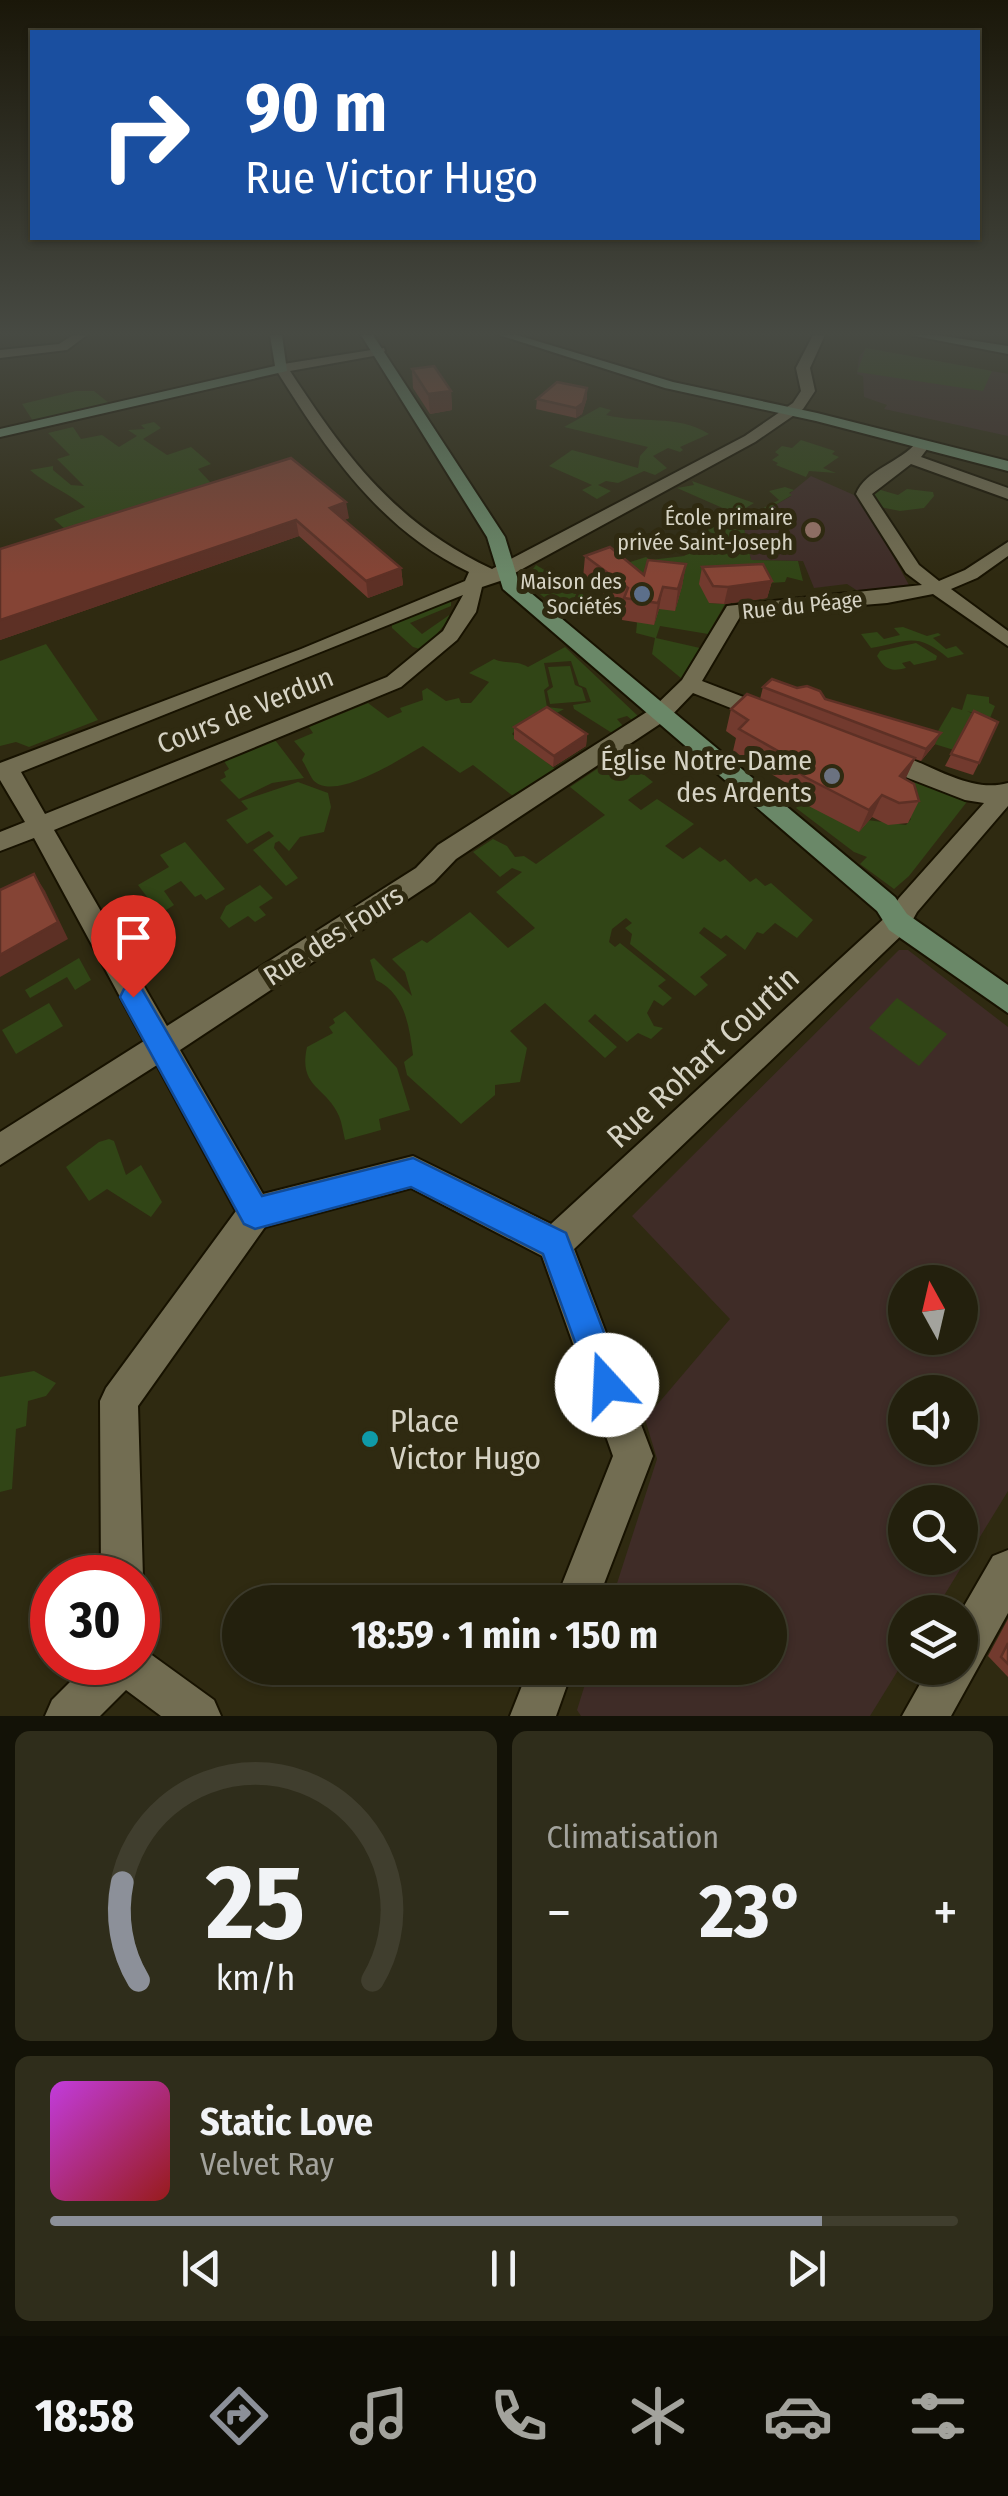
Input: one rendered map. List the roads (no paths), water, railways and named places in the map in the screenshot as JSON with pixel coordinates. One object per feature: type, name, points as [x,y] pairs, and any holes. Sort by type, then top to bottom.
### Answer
[{"type":"street","points":[[0,433],[85,415]]},
{"type":"street","points":[[314,415],[349,468],[387,512],[453,560],[495,570],[886,904],[898,922],[1008,1001]]},
{"type":"street","points":[[420,415],[476,504],[495,570]]},
{"type":"street","name":"Cours de Verdun","points":[[4,771],[308,653],[446,594],[691,473],[786,415]]},
{"type":"street","points":[[801,415],[916,452],[1008,494]]},
{"type":"street","points":[[1008,466],[916,452],[864,491],[912,569],[1008,640]]},
{"type":"street","points":[[935,586],[968,576],[1008,547]]},
{"type":"street","name":"Cours de Verdun","points":[[0,842],[394,682],[437,649],[495,570]]},
{"type":"street","name":"Rue du Péage","points":[[661,713],[690,684],[734,610],[835,604],[935,586]]},
{"type":"street","points":[[690,684],[786,722]]},
{"type":"street","name":"Rue des Fours","points":[[0,1150],[425,875],[447,852],[661,713]]},
{"type":"street","points":[[854,749],[973,794],[1004,794]]},
{"type":"street","points":[[4,771],[255,1214]]},
{"type":"street","name":"Rue Rohart Courtin","points":[[555,1244],[898,922],[908,905],[1004,794]]},
{"type":"street","points":[[122,1555],[119,1401],[255,1214],[413,1172],[555,1244],[633,1456],[583,1585]]},
{"type":"street","points":[[978,1624],[1008,1571]]},
{"type":"street","points":[[68,1716],[100,1685]]},
{"type":"street","points":[[156,1685],[198,1716]]},
{"type":"street","points":[[533,1716],[545,1685]]},
{"type":"street","points":[[925,1716],[944,1685]]},
{"type":"place","name":"École primaire privée Saint-Joseph","points":[[813,530]]},
{"type":"place","name":"Maison des Sociétés","points":[[642,594]]},
{"type":"place","name":"Église Notre-Dame des Ardents","points":[[832,776]]},
{"type":"place","name":"Place Victor Hugo","points":[[370,1439]]}]
